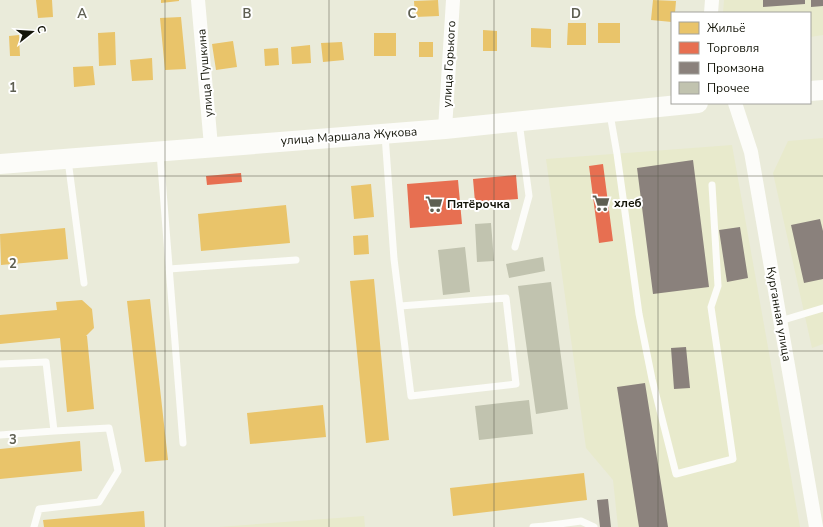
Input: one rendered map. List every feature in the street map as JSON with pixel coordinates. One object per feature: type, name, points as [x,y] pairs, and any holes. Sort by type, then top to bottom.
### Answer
[{"type":"main road","points":[[811,91],[823,90]]},
{"type":"main road","name":"улица Маршала Жукова","points":[[0,164],[445,128],[688,104]]},
{"type":"street","name":"улица Пушкина","points":[[198,0],[211,146]]},
{"type":"street","name":"улица Горького","points":[[445,128],[453,0]]},
{"type":"street","points":[[711,12],[712,0]]},
{"type":"street","name":"Курганная улица","points":[[735,104],[751,152],[816,527]]},
{"type":"lane","points":[[610,112],[639,314],[652,379],[676,474],[733,459],[711,307],[718,286],[712,185]]},
{"type":"lane","points":[[515,247],[529,196],[519,121]]},
{"type":"lane","points":[[385,133],[394,259],[411,396],[516,384],[506,298],[400,306]]},
{"type":"lane","points":[[160,151],[183,443]]},
{"type":"lane","points":[[68,158],[84,283]]},
{"type":"lane","points":[[169,269],[296,260]]},
{"type":"lane","points":[[780,321],[823,308]]},
{"type":"lane","points":[[0,364],[46,362],[54,431]]},
{"type":"lane","points":[[0,435],[109,428],[118,471],[99,502],[39,509],[34,527]]},
{"type":"lane","points":[[533,527],[581,521],[594,527]]},
{"type":"shaded area","points":[[724,0],[823,0],[823,35],[811,37],[811,12],[723,12]]},
{"type":"shaded area","points":[[823,138],[823,344],[812,348],[773,173],[788,141]]},
{"type":"shaded area","points":[[732,145],[800,527],[618,527],[613,480],[586,448],[546,159]]},
{"type":"shaded area","points":[[364,516],[365,527],[218,527]]},
{"type":"building: Жильё","points":[[36,0],[52,0],[53,17],[38,18]]},
{"type":"building: Жильё","points":[[161,0],[179,0],[179,1],[161,3]]},
{"type":"building: Жильё","points":[[438,0],[439,16],[415,17],[414,1]]},
{"type":"building: Жильё","points":[[653,0],[676,1],[675,12],[671,12],[671,22],[651,20]]},
{"type":"building: Жильё","points":[[181,17],[186,69],[165,70],[160,18]]},
{"type":"building: Жильё","points":[[568,23],[586,23],[586,45],[567,45]]},
{"type":"building: Жильё","points":[[598,23],[620,23],[620,43],[598,43]]},
{"type":"building: Жильё","points":[[531,28],[551,29],[551,48],[531,47]]},
{"type":"building: Жильё","points":[[483,30],[497,31],[497,51],[483,51]]},
{"type":"building: Жильё","points":[[115,32],[116,65],[99,66],[98,33]]},
{"type":"building: Жильё","points":[[374,33],[396,33],[396,56],[374,56]]},
{"type":"building: Жильё","points":[[19,35],[20,56],[10,56],[9,36]]},
{"type":"building: Жильё","points":[[233,41],[237,67],[216,70],[212,44]]},
{"type":"building: Жильё","points":[[342,42],[344,60],[323,62],[321,43]]},
{"type":"building: Жильё","points":[[419,42],[433,42],[433,57],[419,57]]},
{"type":"building: Жильё","points":[[310,45],[311,63],[292,64],[291,47]]},
{"type":"building: Жильё","points":[[278,48],[279,65],[265,66],[264,49]]},
{"type":"building: Жильё","points":[[152,58],[153,80],[132,81],[130,60]]},
{"type":"building: Жильё","points":[[93,66],[95,85],[74,87],[73,67]]},
{"type":"building: Жильё","points":[[371,184],[374,217],[354,219],[351,186]]},
{"type":"building: Жильё","points":[[286,205],[290,243],[201,251],[198,214]]},
{"type":"building: Жильё","points":[[65,228],[68,259],[1,265],[0,234]]},
{"type":"building: Жильё","points":[[368,235],[369,254],[354,255],[353,236]]},
{"type":"building: Жильё","points":[[374,279],[389,440],[366,443],[350,281]]},
{"type":"building: Жильё","points":[[150,299],[168,460],[145,462],[127,301]]},
{"type":"building: Жильё","points":[[82,300],[92,309],[94,328],[86,336],[94,409],[67,412],[60,338],[0,344],[0,315],[57,310],[56,302]]},
{"type":"building: Жильё","points":[[323,405],[326,437],[250,444],[247,413]]},
{"type":"building: Жильё","points":[[80,441],[82,471],[0,479],[0,449]]},
{"type":"building: Жильё","points":[[584,473],[587,500],[453,516],[450,488]]},
{"type":"building: Жильё","points":[[144,511],[145,527],[44,527],[43,520]]},
{"type":"building: Торговля","name":"хлеб","points":[[603,164],[613,241],[599,243],[589,166]]},
{"type":"building: Торговля","points":[[241,173],[242,182],[207,185],[206,176]]},
{"type":"building: Торговля","points":[[516,175],[518,199],[475,202],[473,179]]},
{"type":"building: Торговля","name":"Пятёрочка","points":[[458,180],[462,224],[410,228],[407,184]]},
{"type":"building: Промзона","points":[[763,0],[805,0],[805,4],[763,7]]},
{"type":"building: Промзона","points":[[811,0],[823,0],[823,6],[811,7]]},
{"type":"building: Промзона","points":[[693,160],[709,287],[653,294],[637,168]]},
{"type":"building: Промзона","points":[[820,219],[823,231],[823,279],[804,283],[791,225]]},
{"type":"building: Промзона","points":[[740,227],[748,278],[727,282],[719,230]]},
{"type":"building: Промзона","points":[[686,347],[690,388],[674,389],[671,348]]},
{"type":"building: Промзона","points":[[645,383],[668,527],[639,527],[617,387]]},
{"type":"building: Промзона","points":[[608,499],[611,527],[600,527],[597,500]]},
{"type":"building: Прочее","points":[[491,223],[494,261],[477,262],[475,224]]},
{"type":"building: Прочее","points":[[465,247],[470,292],[443,295],[438,250]]},
{"type":"building: Прочее","points":[[543,257],[545,271],[509,278],[506,264]]},
{"type":"building: Прочее","points":[[551,282],[568,409],[536,414],[518,286]]},
{"type":"building: Прочее","points":[[529,400],[533,434],[479,440],[475,406]]},
{"type":"place","name":"хлеб","points":[[601,203]]},
{"type":"place","name":"Пятёрочка","points":[[434,204]]}]
